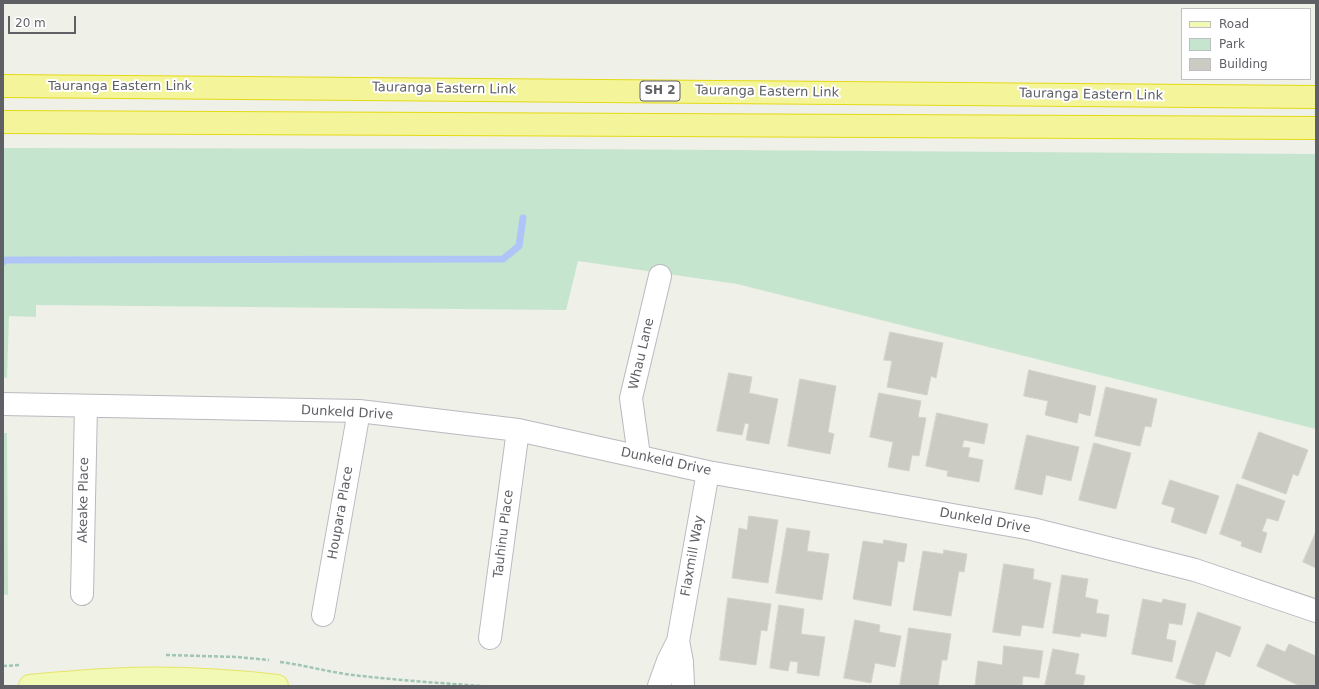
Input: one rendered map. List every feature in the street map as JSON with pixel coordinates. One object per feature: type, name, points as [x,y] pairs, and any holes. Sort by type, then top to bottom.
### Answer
[{"type":"highway","name":"Tauranga Eastern Link","points":[[3,86],[1316,97]]},
{"type":"highway","points":[[3,122],[1316,128]]},
{"type":"main road","points":[[30,686],[107,679],[170,678],[236,681],[278,686]]},
{"type":"street","name":"Whau Lane","points":[[639,456],[631,398],[660,276]]},
{"type":"street","name":"Dunkeld Drive","points":[[3,404],[358,411],[518,430],[708,472],[1032,529],[1195,570],[1316,611]]},
{"type":"street","name":"Akeake Place","points":[[82,594],[86,406]]},
{"type":"street","name":"Houpara Place","points":[[323,615],[358,411]]},
{"type":"street","name":"Tauhinu Place","points":[[490,638],[518,430]]},
{"type":"street","name":"Flaxmill Way","points":[[659,686],[668,661],[678,641],[708,472]]},
{"type":"street","name":"Flaxmill Way","points":[[678,641],[682,662],[683,686]]},
{"type":"green space","points":[[3,148],[575,149],[1316,154],[1316,429],[737,284],[578,261],[566,310],[36,305],[36,317],[9,316],[7,378],[3,377]]},
{"type":"green space","points":[[3,433],[7,433],[8,595],[3,594]]},
{"type":"building","points":[[890,332],[943,343],[936,378],[931,376],[927,395],[887,387],[892,361],[884,360]]},
{"type":"building","points":[[1029,370],[1096,386],[1090,416],[1079,413],[1077,423],[1045,415],[1048,401],[1024,396]]},
{"type":"building","points":[[729,373],[752,377],[749,393],[778,399],[769,444],[746,440],[749,424],[745,423],[742,435],[717,431]]},
{"type":"building","points":[[800,379],[836,386],[828,432],[834,434],[830,454],[788,446]]},
{"type":"building","points":[[1106,387],[1157,399],[1151,427],[1145,426],[1140,446],[1095,436]]},
{"type":"building","points":[[879,393],[921,401],[918,417],[926,418],[919,456],[912,455],[909,471],[888,467],[893,442],[870,437]]},
{"type":"building","points":[[937,413],[988,424],[984,444],[964,440],[962,447],[970,448],[968,457],[983,460],[979,482],[947,476],[948,471],[926,466]]},
{"type":"building","points":[[1259,432],[1308,450],[1298,476],[1293,474],[1286,494],[1242,478]]},
{"type":"building","points":[[1027,435],[1079,447],[1071,481],[1046,475],[1042,495],[1015,489]]},
{"type":"building","points":[[1094,443],[1131,453],[1116,509],[1079,500]]},
{"type":"building","points":[[1170,480],[1219,496],[1206,534],[1171,522],[1175,508],[1162,504]]},
{"type":"building","points":[[1237,484],[1285,501],[1278,521],[1267,518],[1262,531],[1267,533],[1261,553],[1241,546],[1242,542],[1220,534]]},
{"type":"building","points":[[749,516],[778,520],[768,583],[732,578],[739,528],[747,530]]},
{"type":"building","points":[[787,528],[810,531],[807,551],[829,554],[822,600],[776,593]]},
{"type":"building","points":[[1316,532],[1316,568],[1303,562]]},
{"type":"building","points":[[884,540],[907,544],[904,562],[898,561],[891,606],[853,599],[863,541],[883,544]]},
{"type":"building","points":[[944,550],[967,554],[964,572],[959,571],[951,616],[913,610],[923,551],[943,554]]},
{"type":"building","points":[[1004,564],[1034,569],[1033,579],[1051,583],[1043,628],[1022,625],[1020,636],[993,632]]},
{"type":"building","points":[[1062,575],[1088,579],[1085,597],[1098,600],[1096,613],[1109,615],[1106,637],[1081,633],[1080,637],[1053,633]]},
{"type":"building","points":[[728,598],[771,604],[767,631],[761,630],[756,665],[720,660]]},
{"type":"building","points":[[1143,599],[1162,603],[1163,599],[1186,604],[1182,625],[1169,623],[1166,639],[1176,641],[1172,662],[1132,654]]},
{"type":"building","points":[[779,605],[804,609],[801,634],[825,637],[819,676],[797,673],[798,662],[790,661],[788,671],[770,668]]},
{"type":"building","points":[[1198,612],[1241,627],[1230,657],[1216,651],[1204,686],[1176,678]]},
{"type":"building","points":[[855,620],[880,625],[879,632],[901,636],[895,667],[875,663],[871,683],[844,678]]},
{"type":"building","points":[[909,628],[951,634],[947,660],[942,660],[938,686],[900,686]]},
{"type":"building","points":[[1267,644],[1285,652],[1289,644],[1316,656],[1316,686],[1297,686],[1298,685],[1257,666]]},
{"type":"building","points":[[1004,646],[1043,651],[1039,678],[1023,676],[1022,686],[975,686],[978,661],[1002,665]]},
{"type":"building","points":[[1053,649],[1079,654],[1075,674],[1085,676],[1083,686],[1045,686]]},
{"type":"waterway","points":[[3,262],[6,260],[503,259],[519,246],[523,218]]}]
